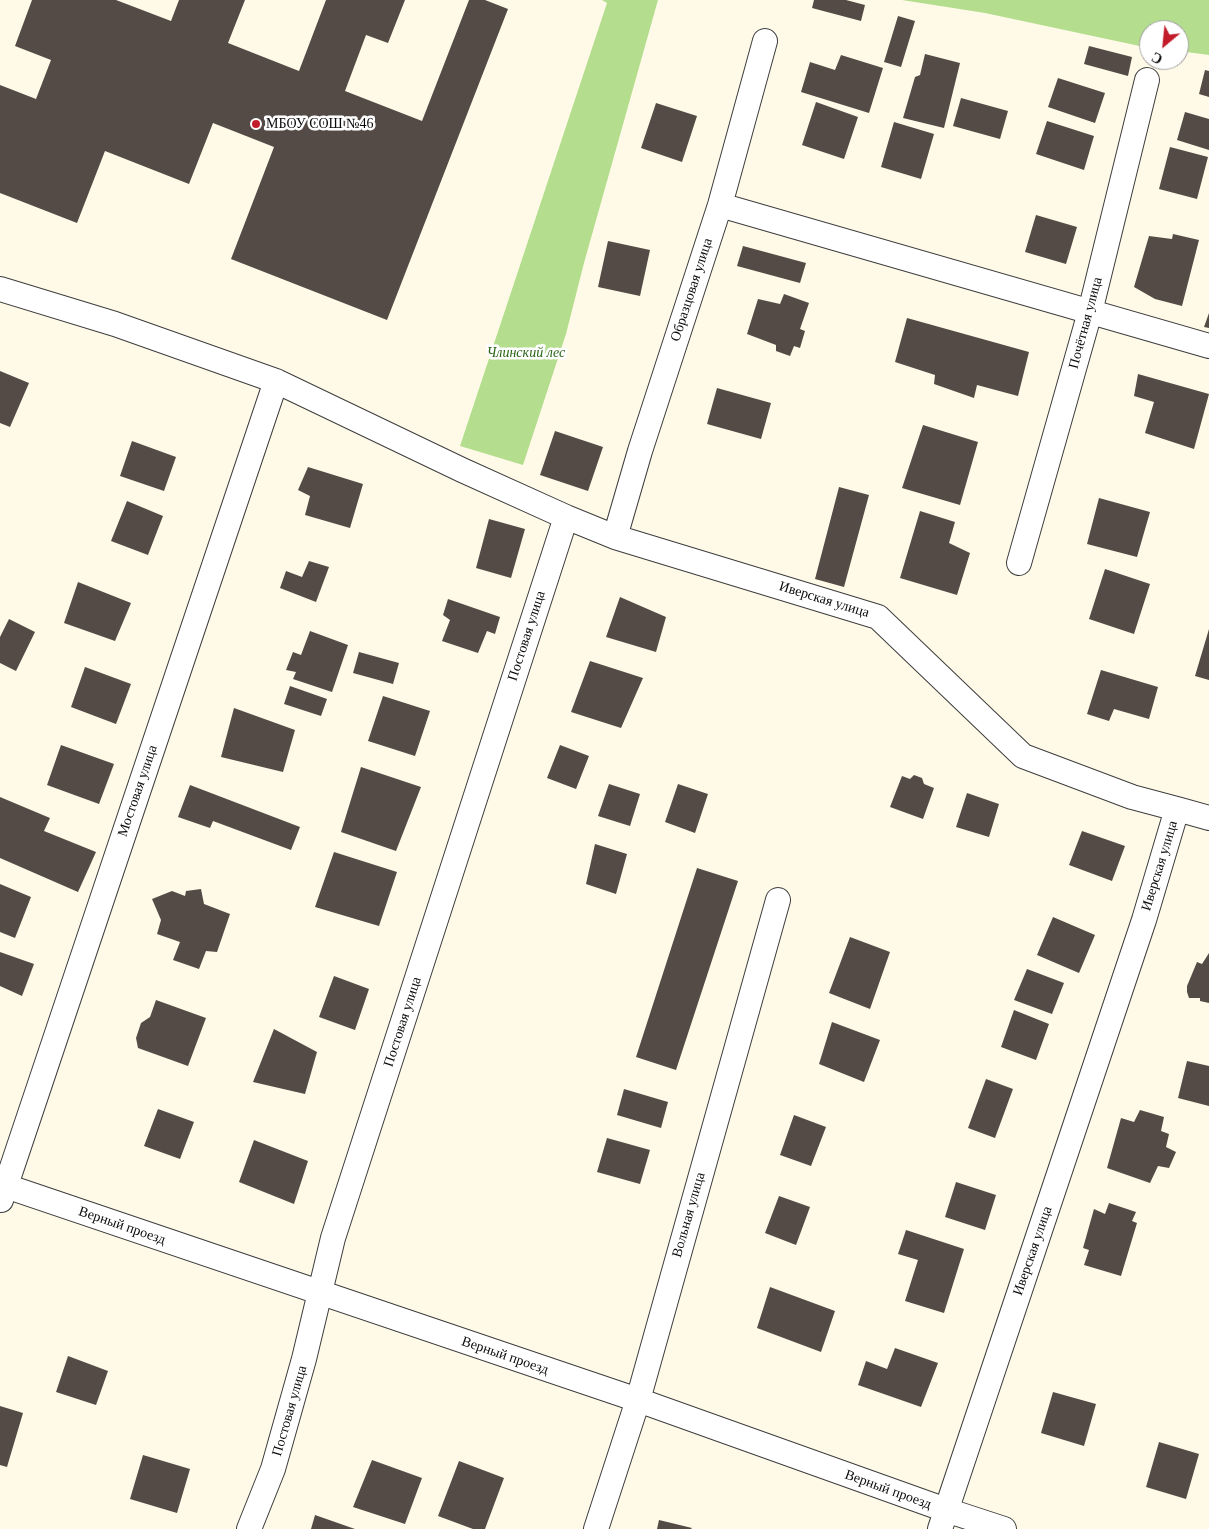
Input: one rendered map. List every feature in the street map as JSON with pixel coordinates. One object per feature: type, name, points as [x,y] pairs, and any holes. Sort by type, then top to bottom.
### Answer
[{"type":"street","name":"Образцовая улица","points":[[615,537],[720,205],[765,41]]},
{"type":"street","name":"Почётная улица","points":[[1019,563],[1090,312],[1147,80]]},
{"type":"street","points":[[720,205],[1209,346]]},
{"type":"street","name":"Иверская улица","points":[[0,288],[115,324],[276,381],[462,470],[615,537],[878,617],[1023,756],[1132,797],[1177,809],[1141,929],[943,1520]]},
{"type":"street","name":"Мостовая улица","points":[[2,1191],[276,381]]},
{"type":"street","name":"Постовая улица","points":[[249,1529],[273,1469],[304,1359],[333,1238],[566,517]]},
{"type":"street","points":[[1177,809],[1209,818]]},
{"type":"street","name":"Вольная улица","points":[[596,1529],[638,1400],[778,900]]},
{"type":"street","name":"Верный проезд","points":[[2,1191],[320,1293],[638,1400],[943,1520],[1004,1529]]},
{"type":"green space","name":"Члинский лес","points":[[602,0],[658,0],[584,263],[566,334],[523,465],[460,446],[607,3]]},
{"type":"green space","points":[[902,0],[1209,0],[1209,55],[1189,52],[1189,20],[1139,20],[1139,46],[985,13]]},
{"type":"building","name":"МБОУ СОШ №46","points":[[32,0],[116,0],[171,21],[179,0],[245,0],[228,43],[299,71],[326,0],[405,0],[388,43],[366,35],[345,91],[422,121],[469,0],[485,0],[508,9],[387,320],[231,259],[274,147],[213,123],[189,184],[105,151],[77,223],[0,193],[0,85],[36,99],[51,60],[15,46]]},
{"type":"building","points":[[814,0],[846,0],[865,5],[861,21],[812,8]]},
{"type":"building","points":[[898,16],[915,21],[901,67],[884,62]]},
{"type":"building","points":[[1089,46],[1132,57],[1128,76],[1084,64]]},
{"type":"building","points":[[925,54],[960,63],[944,128],[903,118],[915,77],[920,75]]},
{"type":"building","points":[[841,55],[883,68],[869,113],[801,92],[810,62],[835,70]]},
{"type":"building","points":[[1205,70],[1209,71],[1209,97],[1199,94]]},
{"type":"building","points":[[1058,78],[1105,93],[1095,123],[1048,107]]},
{"type":"building","points":[[961,98],[1008,111],[1000,139],[953,126]]},
{"type":"building","points":[[816,102],[858,117],[844,159],[802,145]]},
{"type":"building","points":[[656,103],[697,116],[682,162],[641,148]]},
{"type":"building","points":[[1185,112],[1209,119],[1209,150],[1177,140]]},
{"type":"building","points":[[1047,121],[1094,136],[1084,170],[1036,154]]},
{"type":"building","points":[[894,122],[934,134],[921,179],[881,167]]},
{"type":"building","points":[[1170,147],[1208,157],[1197,199],[1159,189]]},
{"type":"building","points":[[1036,215],[1077,227],[1066,264],[1025,252]]},
{"type":"building","points":[[1173,234],[1199,240],[1182,306],[1155,299],[1134,287],[1149,236],[1172,239]]},
{"type":"building","points":[[608,241],[650,250],[640,296],[598,287]]},
{"type":"building","points":[[743,246],[806,263],[800,283],[737,266]]},
{"type":"building","points":[[784,294],[809,303],[800,329],[805,331],[800,348],[794,346],[790,356],[776,351],[776,345],[747,334],[758,299],[780,304]]},
{"type":"building","points":[[1209,313],[1209,328],[1204,327]]},
{"type":"building","points":[[907,318],[1029,352],[1018,396],[977,385],[974,398],[934,384],[935,375],[895,362]]},
{"type":"building","points":[[0,371],[29,383],[10,427],[0,423]]},
{"type":"building","points":[[1138,374],[1209,394],[1194,449],[1145,433],[1154,402],[1134,396]]},
{"type":"building","points":[[717,388],[771,403],[761,439],[707,424]]},
{"type":"building","points":[[923,425],[978,442],[960,505],[902,488]]},
{"type":"building","points":[[555,431],[603,447],[588,491],[540,475]]},
{"type":"building","points":[[132,441],[176,457],[164,491],[120,476]]},
{"type":"building","points":[[308,467],[363,484],[350,528],[305,515],[310,496],[298,490]]},
{"type":"building","points":[[839,487],[869,495],[844,587],[815,579]]},
{"type":"building","points":[[1099,498],[1150,512],[1137,557],[1087,544]]},
{"type":"building","points":[[127,501],[163,516],[148,555],[111,541]]},
{"type":"building","points":[[920,511],[955,522],[949,543],[970,553],[957,595],[900,578]]},
{"type":"building","points":[[489,519],[525,529],[511,578],[476,568]]},
{"type":"building","points":[[309,561],[329,567],[316,602],[280,588],[286,571],[302,577]]},
{"type":"building","points":[[1105,569],[1150,584],[1134,634],[1089,619]]},
{"type":"building","points":[[78,582],[131,603],[115,641],[64,623]]},
{"type":"building","points":[[620,597],[666,617],[656,652],[606,637]]},
{"type":"building","points":[[448,599],[500,617],[495,634],[487,631],[478,653],[442,641],[450,620],[443,615]]},
{"type":"building","points":[[9,619],[35,632],[16,671],[0,663],[0,637]]},
{"type":"building","points":[[1209,629],[1209,680],[1195,676]]},
{"type":"building","points":[[310,631],[348,645],[332,692],[293,679],[296,672],[286,670],[293,652],[301,655]]},
{"type":"building","points":[[359,652],[399,663],[393,684],[353,673]]},
{"type":"building","points":[[590,661],[643,678],[621,728],[571,712]]},
{"type":"building","points":[[85,667],[131,684],[116,724],[71,707]]},
{"type":"building","points":[[1101,670],[1158,687],[1149,719],[1114,709],[1109,721],[1087,714]]},
{"type":"building","points":[[290,686],[327,699],[321,716],[284,704]]},
{"type":"building","points":[[383,696],[430,711],[415,756],[368,741]]},
{"type":"building","points":[[234,708],[295,730],[283,772],[221,757]]},
{"type":"building","points":[[61,745],[114,764],[99,804],[47,785]]},
{"type":"building","points":[[560,745],[589,756],[576,789],[547,778]]},
{"type":"building","points":[[361,767],[421,787],[396,851],[341,832]]},
{"type":"building","points":[[914,775],[922,778],[924,784],[934,788],[923,819],[890,807],[902,776],[910,779]]},
{"type":"building","points":[[609,784],[640,794],[630,826],[598,816]]},
{"type":"building","points":[[678,784],[708,794],[695,833],[665,822]]},
{"type":"building","points":[[190,785],[300,827],[291,850],[213,821],[210,828],[178,817]]},
{"type":"building","points":[[967,793],[999,804],[989,837],[956,827]]},
{"type":"building","points":[[0,797],[50,818],[44,831],[96,852],[78,892],[0,858]]},
{"type":"building","points":[[1082,831],[1125,846],[1112,881],[1069,865]]},
{"type":"building","points":[[595,844],[627,854],[616,894],[586,884]]},
{"type":"building","points":[[334,852],[397,872],[379,926],[315,907]]},
{"type":"building","points":[[697,868],[738,881],[676,1070],[636,1057]]},
{"type":"building","points":[[0,884],[31,897],[15,938],[0,932]]},
{"type":"building","points":[[201,889],[204,904],[230,914],[217,952],[206,951],[199,969],[173,960],[180,942],[157,934],[161,920],[152,899],[172,891],[185,896],[186,891]]},
{"type":"building","points":[[1053,917],[1095,935],[1079,973],[1037,955]]},
{"type":"building","points":[[850,937],[890,952],[870,1009],[829,993]]},
{"type":"building","points":[[0,952],[34,964],[22,996],[0,986]]},
{"type":"building","points":[[1209,953],[1209,1003],[1200,1001],[1200,998],[1189,998],[1187,986],[1197,962],[1202,964]]},
{"type":"building","points":[[1027,969],[1064,983],[1052,1014],[1014,1000]]},
{"type":"building","points":[[334,976],[369,989],[355,1030],[319,1017]]},
{"type":"building","points":[[156,1000],[206,1018],[188,1066],[138,1048],[136,1038],[141,1023],[150,1017]]},
{"type":"building","points":[[1014,1010],[1049,1024],[1036,1060],[1001,1047]]},
{"type":"building","points":[[832,1022],[880,1040],[864,1082],[819,1064]]},
{"type":"building","points":[[274,1029],[317,1052],[305,1094],[253,1082]]},
{"type":"building","points":[[1187,1061],[1209,1066],[1209,1106],[1178,1098]]},
{"type":"building","points":[[986,1079],[1013,1089],[995,1138],[968,1128]]},
{"type":"building","points":[[624,1089],[668,1102],[661,1128],[617,1115]]},
{"type":"building","points":[[158,1109],[194,1122],[180,1159],[144,1146]]},
{"type":"building","points":[[1140,1110],[1164,1117],[1161,1131],[1169,1134],[1166,1147],[1176,1152],[1169,1168],[1158,1166],[1150,1183],[1107,1168],[1121,1118],[1134,1122]]},
{"type":"building","points":[[794,1115],[826,1127],[811,1166],[780,1155]]},
{"type":"building","points":[[607,1138],[650,1150],[640,1184],[597,1172]]},
{"type":"building","points":[[254,1140],[308,1161],[294,1204],[239,1182]]},
{"type":"building","points":[[956,1182],[996,1195],[985,1230],[945,1217]]},
{"type":"building","points":[[779,1196],[810,1207],[796,1245],[765,1233]]},
{"type":"building","points":[[1109,1203],[1136,1212],[1132,1221],[1137,1223],[1121,1276],[1084,1265],[1089,1250],[1083,1248],[1094,1209],[1105,1214]]},
{"type":"building","points":[[906,1230],[964,1249],[944,1313],[905,1301],[918,1260],[898,1254]]},
{"type":"building","points":[[770,1287],[835,1311],[821,1352],[757,1328]]},
{"type":"building","points":[[895,1348],[938,1363],[921,1407],[858,1385],[866,1361],[887,1369]]},
{"type":"building","points":[[68,1356],[108,1371],[96,1405],[56,1392]]},
{"type":"building","points":[[1053,1392],[1096,1404],[1084,1446],[1041,1433]]},
{"type":"building","points":[[0,1406],[23,1413],[7,1467],[0,1465]]},
{"type":"building","points":[[1159,1442],[1199,1454],[1186,1499],[1146,1487]]},
{"type":"building","points":[[143,1455],[190,1469],[177,1513],[130,1499]]},
{"type":"building","points":[[372,1460],[422,1478],[405,1524],[353,1507]]},
{"type":"building","points":[[459,1461],[504,1478],[485,1529],[473,1529],[438,1516]]},
{"type":"building","points":[[315,1515],[355,1529],[311,1529]]},
{"type":"building","points":[[659,1520],[692,1528],[657,1529]]},
{"type":"place","name":"МБОУ СОШ №46","points":[[256,124]]}]
